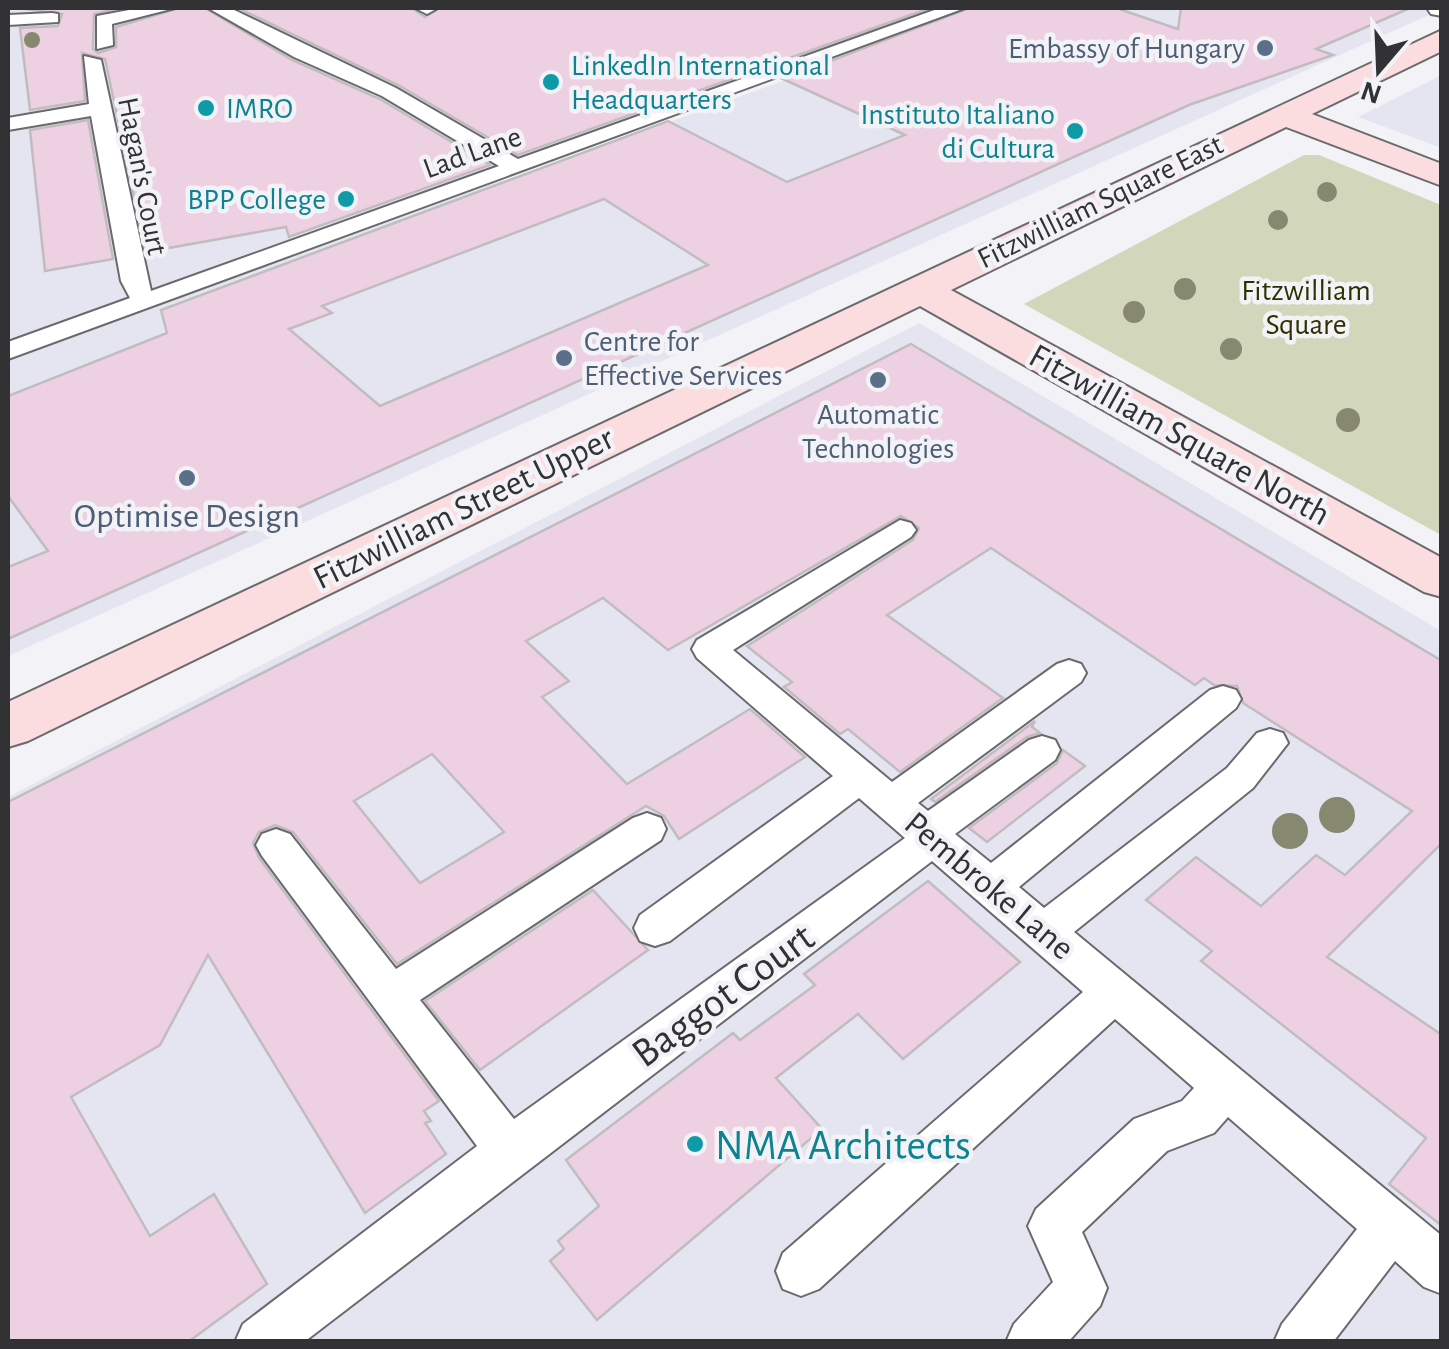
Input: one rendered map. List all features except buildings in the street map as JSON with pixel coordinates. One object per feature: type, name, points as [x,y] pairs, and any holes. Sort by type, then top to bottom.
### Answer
[{"type":"street","name":"Fitzwilliam Square East","points":[[919,289],[1442,38]]},
{"type":"street","points":[[1282,114],[1442,176]]},
{"type":"street","name":"Fitzwilliam Square North","points":[[919,289],[1442,580]]},
{"type":"street","name":"Fitzwilliam Street Upper","points":[[8,726],[919,289]]},
{"type":"lane","name":"Hagan's Court","points":[[144,300],[133,281],[100,108],[98,52],[103,20],[166,8]]},
{"type":"lane","points":[[217,8],[300,53],[388,92],[518,168]]},
{"type":"lane","name":"Lad Lane","points":[[8,351],[956,8]]},
{"type":"lane","points":[[8,20],[52,18]]},
{"type":"lane","points":[[8,124],[100,108]]},
{"type":"lane","name":"Pembroke Lane","points":[[900,530],[709,648],[1442,1269]]},
{"type":"lane","points":[[892,802],[1069,673]]},
{"type":"lane","points":[[992,885],[1223,699]]},
{"type":"lane","points":[[1046,931],[1240,778],[1270,744]]},
{"type":"lane","name":"Baggot Court","points":[[261,1342],[1042,750]]},
{"type":"lane","points":[[655,928],[862,775]]},
{"type":"lane","points":[[388,997],[647,829]]},
{"type":"lane","points":[[276,845],[509,1151]]},
{"type":"lane","points":[[800,1271],[1115,990]]},
{"type":"lane","points":[[1032,1342],[1082,1288],[1054,1226],[1151,1135],[1198,1117],[1226,1085]]},
{"type":"lane","points":[[1300,1342],[1391,1226]]},
{"type":"shaded area","points":[[8,8],[187,8],[266,51],[366,94],[503,182],[985,8],[1442,9],[8,656]]},
{"type":"shaded area","points":[[1441,75],[1441,148],[1358,117],[1434,79]]},
{"type":"shaded area","points":[[919,323],[1441,631],[1441,1341],[8,1342],[8,797]]},
{"type":"green space","name":"Fitzwilliam Square","points":[[1304,155],[1319,155],[1441,205],[1441,535],[1024,304]]},
{"type":"place","name":"Embassy of Hungary","points":[[1265,48]]},
{"type":"place","name":"LinkedIn International Headquarters","points":[[551,82]]},
{"type":"place","name":"IMRO","points":[[206,108]]},
{"type":"place","name":"Instituto Italiano di Cultura","points":[[1075,131]]},
{"type":"place","name":"BPP College","points":[[346,199]]},
{"type":"place","name":"Centre for Effective Services","points":[[564,358]]},
{"type":"place","name":"Automatic Technologies","points":[[878,380]]},
{"type":"place","name":"Optimise Design","points":[[187,478]]},
{"type":"place","name":"NMA Architects","points":[[695,1144]]}]
